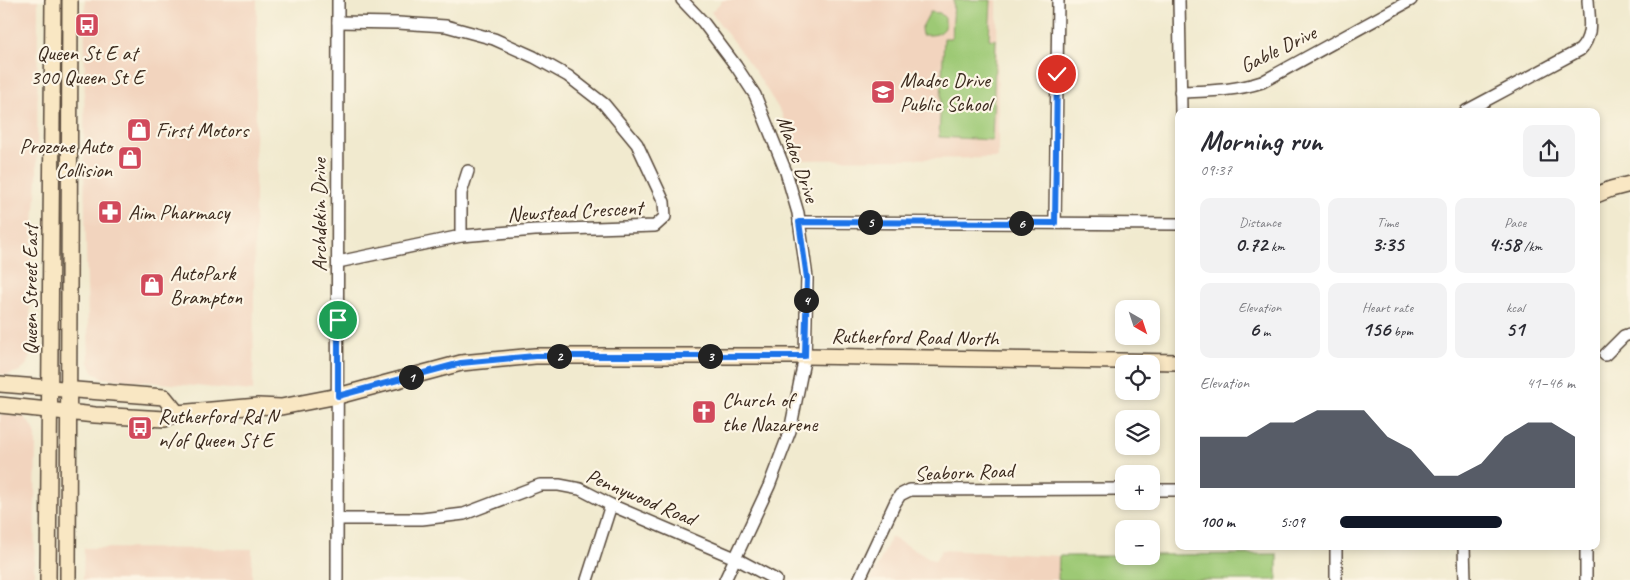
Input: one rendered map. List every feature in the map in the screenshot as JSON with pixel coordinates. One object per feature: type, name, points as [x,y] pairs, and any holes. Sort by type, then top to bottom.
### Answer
[{"type":"street","name":"Queen Street East","points":[[48,580],[53,0]]},
{"type":"street","name":"Queen Street East","points":[[68,580],[70,0]]},
{"type":"street","name":"Archdekin Drive","points":[[337,580],[338,0]]},
{"type":"street","name":"Madoc Drive","points":[[682,0],[704,22],[755,95],[786,172],[799,222],[807,278],[805,356],[790,431],[782,456],[725,580]]},
{"type":"street","points":[[1055,223],[1058,0]]},
{"type":"street","points":[[1179,0],[1181,108]]},
{"type":"street","name":"Gable Drive","points":[[1180,92],[1230,90],[1262,82],[1411,0]]},
{"type":"street","points":[[1472,108],[1580,50],[1590,36],[1588,0]]},
{"type":"street","name":"Newstead Crescent","points":[[338,22],[446,26],[494,39],[534,57],[568,76],[604,104],[637,144],[664,202],[665,217],[655,226],[535,230],[461,236],[338,262]]},
{"type":"street","points":[[461,236],[462,193],[468,171]]},
{"type":"street","points":[[1600,194],[1630,184]]},
{"type":"street","points":[[799,222],[1175,224]]},
{"type":"street","points":[[1605,355],[1624,336],[1630,334]]},
{"type":"street","name":"Rutherford Road North","points":[[0,406],[165,419],[177,413],[258,406],[281,407],[338,396],[461,363],[535,356],[805,356],[1175,362]]},
{"type":"street","points":[[0,384],[164,397],[177,413]]},
{"type":"street","name":"Pennywood Road","points":[[337,519],[422,519],[464,514],[540,485],[559,485],[580,489],[611,505],[735,558],[776,580]]},
{"type":"street","name":"Seaborn Road","points":[[859,580],[894,503],[900,495],[910,490],[1115,489]]},
{"type":"street","points":[[1160,490],[1175,490]]},
{"type":"street","points":[[587,580],[611,505]]},
{"type":"street","points":[[1336,550],[1336,580]]},
{"type":"street","points":[[1464,550],[1465,580]]},
{"type":"street","points":[[1586,550],[1586,580]]},
{"type":"shaded area","points":[[0,0],[38,0],[37,180],[30,283],[30,355],[27,364],[20,371],[7,375],[0,374]]},
{"type":"shaded area","points":[[85,0],[257,0],[253,391],[103,378],[94,373],[89,363],[84,172]]},
{"type":"shaded area","name":"Madoc Drive Public School","points":[[723,0],[997,0],[998,158],[799,160],[782,114],[755,71],[711,12]]},
{"type":"shaded area","points":[[0,414],[24,417],[33,427],[36,436],[34,580],[0,580]]},
{"type":"shaded area","points":[[891,537],[935,561],[942,550],[1059,556],[1058,580],[871,580]]},
{"type":"shaded area","points":[[84,548],[252,549],[252,580],[83,580]]},
{"type":"green space","points":[[954,0],[991,0],[989,39],[996,40],[992,140],[939,137],[944,38],[952,38]]},
{"type":"green space","points":[[930,12],[940,13],[945,18],[945,28],[938,34],[922,35],[921,29]]},
{"type":"green space","points":[[1277,554],[1277,580],[1058,580],[1059,556],[1115,556],[1115,565],[1160,565],[1160,555]]},
{"type":"place","name":"Queen St E at 300 Queen St E","points":[[87,25]]},
{"type":"place","name":"Madoc Drive Public School","points":[[883,92]]},
{"type":"place","name":"First Motors","points":[[139,130]]},
{"type":"place","name":"Prozone Auto Collision","points":[[130,158]]},
{"type":"place","name":"Aim Pharmacy","points":[[110,212]]},
{"type":"place","name":"AutoPark Brampton","points":[[152,285]]},
{"type":"place","name":"Church of the Nazarene","points":[[704,412]]},
{"type":"place","name":"Rutherford Rd N n/of Queen St E","points":[[140,428]]},
{"type":"route","points":[[338,320],[338,396],[461,363],[535,356],[805,356],[807,278],[799,222],[1055,223],[1057,74]]}]
